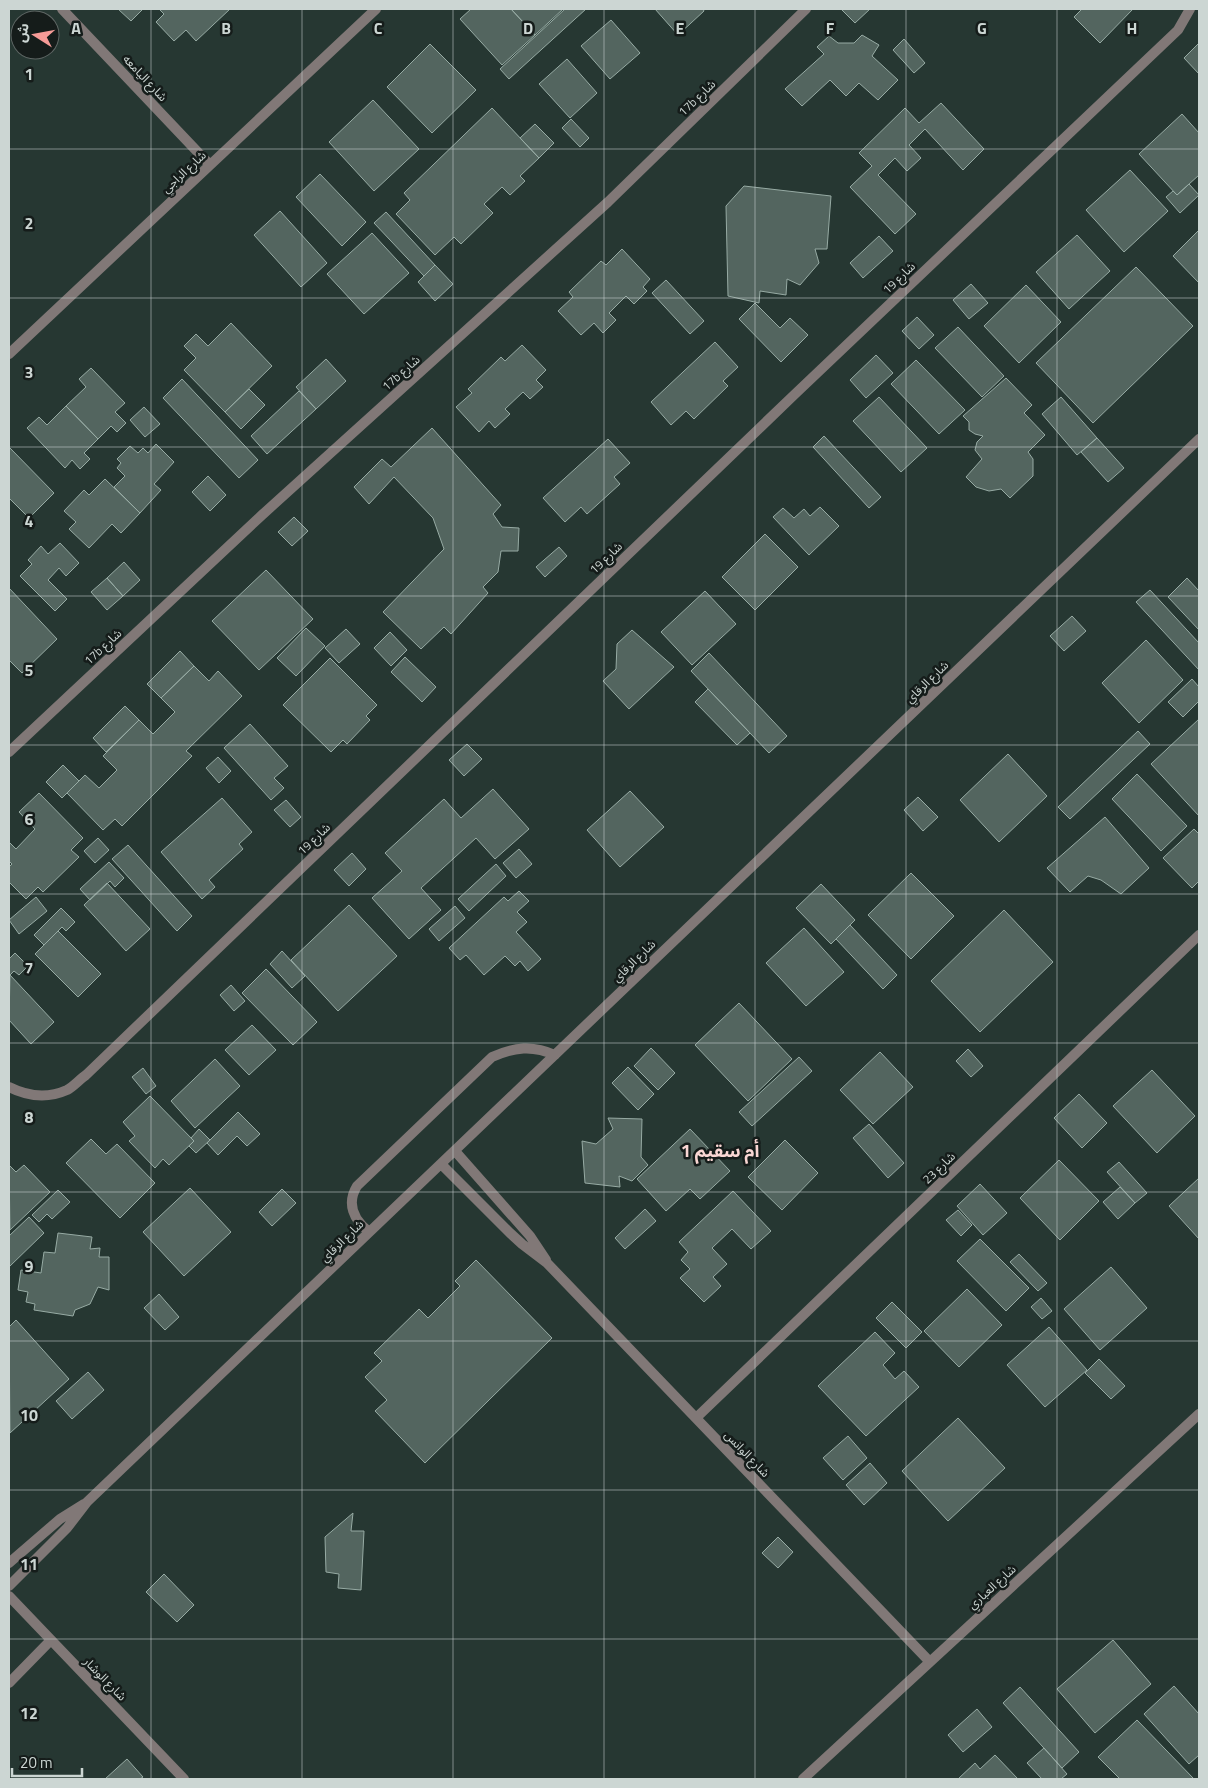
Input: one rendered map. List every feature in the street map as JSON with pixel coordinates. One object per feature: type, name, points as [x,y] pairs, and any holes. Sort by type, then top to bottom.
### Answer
[{"type":"street","name":"شارع اليامعه","points":[[62,9],[210,165]]},
{"type":"street","name":"شارع الراجي","points":[[9,354],[376,9]]},
{"type":"street","name":"17b شارع","points":[[9,752],[262,515],[608,202],[806,9]]},
{"type":"street","name":"شارع 19","points":[[9,1087],[22,1094],[45,1096],[68,1090],[86,1074],[801,388],[1178,30],[1190,9]]},
{"type":"street","name":"شارع الرقاي","points":[[9,1586],[67,1528],[87,1502],[1197,445]]},
{"type":"street","name":"شارع 23","points":[[696,1418],[1199,935]]},
{"type":"street","points":[[369,1232],[354,1216],[352,1207],[354,1191],[364,1179],[492,1057],[505,1051],[530,1047],[542,1049],[555,1055]]},
{"type":"street","name":"شارع الوانس","points":[[455,1151],[530,1236],[547,1263]]},
{"type":"street","name":"شارع الوانس","points":[[441,1164],[510,1233],[547,1263],[930,1662]]},
{"type":"street","name":"شارع العباري","points":[[803,1779],[1199,1414]]},
{"type":"street","name":"شارع الرقاي","points":[[9,1563],[60,1520],[87,1502]]},
{"type":"street","name":"شارع الوشار","points":[[9,1596],[184,1779]]},
{"type":"street","points":[[9,1683],[51,1640]]},
{"type":"building","points":[[118,9],[143,9],[131,21]]},
{"type":"building","points":[[159,9],[230,9],[196,41],[186,30],[174,41],[156,22],[164,14]]},
{"type":"building","points":[[471,9],[511,9],[535,35],[502,65],[460,19]]},
{"type":"building","points":[[511,9],[563,9],[535,35]]},
{"type":"building","points":[[565,9],[586,9],[509,79],[500,69]]},
{"type":"building","points":[[655,9],[703,9],[704,11],[678,35]]},
{"type":"building","points":[[841,9],[870,9],[855,23]]},
{"type":"building","points":[[1082,9],[1133,9],[1100,43],[1074,17]]},
{"type":"building","points":[[611,20],[640,53],[610,79],[581,46]]},
{"type":"building","points":[[862,35],[879,45],[872,56],[898,80],[878,100],[859,83],[846,96],[830,80],[802,106],[785,89],[824,54],[817,47],[829,36],[838,43],[854,43]]},
{"type":"building","points":[[904,39],[925,63],[914,73],[893,50]]},
{"type":"building","points":[[1199,43],[1199,74],[1184,58]]},
{"type":"building","points":[[430,44],[476,90],[432,133],[387,87]]},
{"type":"building","points":[[567,59],[597,93],[570,118],[539,84]]},
{"type":"building","points":[[373,100],[419,149],[374,191],[329,142]]},
{"type":"building","points":[[941,103],[984,149],[963,170],[925,129],[909,145],[921,158],[907,171],[895,158],[878,175],[916,214],[895,234],[850,187],[872,166],[859,153],[905,108],[919,123]]},
{"type":"building","points":[[492,108],[539,158],[520,176],[525,181],[510,195],[502,187],[484,204],[493,213],[461,244],[454,237],[435,255],[396,214],[410,200],[404,193]]},
{"type":"building","points":[[1182,114],[1199,133],[1199,175],[1177,195],[1139,154]]},
{"type":"building","points":[[571,119],[589,138],[580,147],[562,128]]},
{"type":"building","points":[[535,124],[554,143],[539,158],[520,138]]},
{"type":"building","points":[[1130,170],[1168,211],[1124,252],[1086,210]]},
{"type":"building","points":[[320,174],[366,222],[342,246],[296,197]]},
{"type":"building","points":[[1189,184],[1199,195],[1180,213],[1166,197],[1173,191],[1177,195]]},
{"type":"building","points":[[744,186],[831,196],[827,249],[815,249],[819,263],[800,285],[787,279],[786,295],[760,291],[759,303],[728,296],[726,206]]},
{"type":"building","points":[[280,211],[327,263],[301,287],[254,235]]},
{"type":"building","points":[[386,212],[435,265],[424,276],[374,223]]},
{"type":"building","points":[[1199,230],[1199,283],[1173,256]]},
{"type":"building","points":[[372,233],[409,273],[364,314],[327,274]]},
{"type":"building","points":[[1077,235],[1110,271],[1069,309],[1036,272]]},
{"type":"building","points":[[879,236],[893,251],[863,278],[850,263]]},
{"type":"building","points":[[622,249],[650,279],[643,287],[647,291],[634,304],[626,296],[609,313],[616,320],[603,333],[594,323],[581,335],[558,311],[573,297],[569,292],[601,261],[606,265]]},
{"type":"building","points":[[435,265],[453,284],[435,301],[418,282]]},
{"type":"building","points":[[1136,267],[1193,326],[1093,423],[1036,363]]},
{"type":"building","points":[[666,280],[704,321],[690,334],[652,293]]},
{"type":"building","points":[[971,284],[988,303],[969,319],[953,300]]},
{"type":"building","points":[[1026,285],[1061,322],[1019,363],[984,326]]},
{"type":"building","points":[[755,303],[780,328],[790,318],[808,335],[781,362],[739,319]]},
{"type":"building","points":[[917,317],[934,335],[919,349],[902,331]]},
{"type":"building","points":[[231,323],[272,366],[225,412],[184,370],[196,358],[184,346],[196,334],[208,346]]},
{"type":"building","points":[[958,327],[1004,376],[982,397],[935,348]]},
{"type":"building","points":[[715,342],[738,367],[723,381],[728,386],[694,419],[686,411],[671,425],[651,402]]},
{"type":"building","points":[[522,345],[546,370],[536,380],[543,387],[530,399],[523,392],[505,409],[510,414],[495,428],[489,421],[479,432],[456,407],[472,393],[468,389],[501,357],[505,361]]},
{"type":"building","points":[[876,355],[893,373],[866,398],[850,380]]},
{"type":"building","points":[[326,359],[346,381],[316,409],[296,387]]},
{"type":"building","points":[[916,360],[965,410],[939,434],[891,384]]},
{"type":"building","points":[[91,368],[125,403],[115,412],[126,423],[117,432],[111,426],[98,439],[66,406],[86,387],[79,379]]},
{"type":"building","points":[[1006,378],[1032,405],[1024,413],[1045,435],[1028,452],[1033,459],[1033,476],[1010,498],[1001,489],[989,491],[976,487],[966,477],[982,459],[975,450],[977,442],[983,436],[969,430],[969,422],[963,416]]},
{"type":"building","points":[[182,379],[258,460],[239,478],[163,398]]},
{"type":"building","points":[[249,389],[265,405],[241,429],[225,412]]},
{"type":"building","points":[[299,391],[316,409],[267,454],[251,436]]},
{"type":"building","points":[[879,397],[927,448],[901,472],[853,421]]},
{"type":"building","points":[[1061,397],[1097,438],[1077,455],[1042,414]]},
{"type":"building","points":[[66,406],[98,439],[84,453],[90,459],[80,469],[72,460],[65,468],[27,428],[39,417],[47,425]]},
{"type":"building","points":[[144,407],[160,424],[145,437],[130,420]]},
{"type":"building","points":[[432,428],[501,505],[493,514],[502,527],[519,528],[518,551],[501,551],[498,572],[483,587],[488,593],[451,634],[444,627],[421,649],[383,612],[444,549],[433,518],[394,477],[369,504],[354,487],[382,459],[391,467]]},
{"type":"building","points":[[824,436],[881,497],[869,508],[813,447]]},
{"type":"building","points":[[1097,438],[1124,468],[1108,482],[1081,452]]},
{"type":"building","points":[[608,439],[630,463],[614,477],[620,484],[587,514],[581,507],[565,522],[543,498]]},
{"type":"building","points":[[156,444],[174,462],[154,484],[161,490],[140,513],[114,487],[125,476],[117,468],[121,463],[117,459],[130,446],[138,453],[143,448],[148,453]]},
{"type":"building","points":[[9,447],[54,493],[29,518],[9,498]]},
{"type":"building","points":[[208,476],[226,495],[210,511],[192,492]]},
{"type":"building","points":[[105,479],[140,513],[121,533],[112,524],[89,548],[69,529],[76,522],[64,511],[84,490],[89,495]]},
{"type":"building","points":[[820,507],[839,526],[809,555],[773,517],[783,508],[794,518],[804,509],[810,516]]},
{"type":"building","points":[[294,517],[308,531],[292,546],[278,532]]},
{"type":"building","points":[[765,534],[798,567],[755,610],[722,577]]},
{"type":"building","points":[[60,543],[79,563],[66,576],[59,568],[48,580],[67,599],[55,611],[20,576],[32,564],[28,560],[41,546],[48,554]]},
{"type":"building","points":[[559,547],[567,556],[545,577],[536,567]]},
{"type":"building","points":[[124,562],[140,580],[123,596],[107,578]]},
{"type":"building","points":[[266,570],[313,619],[259,670],[212,621]]},
{"type":"building","points":[[107,578],[123,596],[107,610],[91,592]]},
{"type":"building","points":[[1187,578],[1199,591],[1199,630],[1168,597]]},
{"type":"building","points":[[9,588],[57,639],[22,673],[9,660]]},
{"type":"building","points":[[1150,590],[1199,643],[1199,670],[1136,602]]},
{"type":"building","points":[[705,591],[736,624],[692,665],[661,632]]},
{"type":"building","points":[[1072,616],[1086,631],[1064,651],[1050,636]]},
{"type":"building","points":[[306,628],[325,646],[296,676],[277,658]]},
{"type":"building","points":[[346,629],[360,644],[339,663],[325,648]]},
{"type":"building","points":[[632,630],[674,667],[629,709],[603,681],[616,669],[617,644]]},
{"type":"building","points":[[390,632],[407,650],[391,666],[374,648]]},
{"type":"building","points":[[1146,640],[1183,680],[1139,723],[1102,683]]},
{"type":"building","points":[[180,651],[194,666],[161,698],[147,684]]},
{"type":"building","points":[[709,653],[787,736],[769,753],[691,671]]},
{"type":"building","points":[[405,657],[436,687],[422,702],[391,672]]},
{"type":"building","points":[[330,658],[377,705],[366,716],[370,720],[347,744],[343,740],[331,752],[283,705]]},
{"type":"building","points":[[194,666],[209,681],[218,671],[242,696],[186,751],[192,756],[122,826],[115,819],[103,830],[67,793],[85,775],[99,788],[117,770],[103,756],[139,720],[153,734],[175,712],[161,698]]},
{"type":"building","points":[[1192,679],[1199,687],[1199,701],[1183,717],[1168,702]]},
{"type":"building","points":[[708,689],[750,733],[737,745],[695,702]]},
{"type":"building","points":[[125,706],[139,720],[106,752],[93,738]]},
{"type":"building","points":[[1199,719],[1199,816],[1151,764]]},
{"type":"building","points":[[250,724],[288,766],[274,778],[284,788],[271,800],[224,748]]},
{"type":"building","points":[[1138,731],[1150,744],[1070,819],[1058,807]]},
{"type":"building","points":[[467,744],[482,759],[464,776],[449,760]]},
{"type":"building","points":[[1008,754],[1047,796],[999,842],[960,800]]},
{"type":"building","points":[[218,757],[231,771],[219,783],[206,768]]},
{"type":"building","points":[[63,765],[79,781],[62,798],[46,782]]},
{"type":"building","points":[[1137,774],[1187,826],[1161,851],[1112,799]]},
{"type":"building","points":[[493,789],[529,829],[495,859],[476,838],[421,888],[441,910],[409,939],[372,898],[402,871],[385,853],[444,799],[461,818]]},
{"type":"building","points":[[630,791],[664,827],[620,867],[587,830]]},
{"type":"building","points":[[39,793],[83,838],[71,850],[79,857],[43,892],[38,887],[26,899],[9,882],[9,867],[12,864],[9,861],[9,842],[16,849],[35,829],[19,812]]},
{"type":"building","points":[[918,797],[938,817],[923,831],[904,810]]},
{"type":"building","points":[[222,798],[252,832],[239,844],[243,849],[209,880],[215,887],[202,899],[161,852]]},
{"type":"building","points":[[286,800],[301,817],[290,827],[274,810]]},
{"type":"building","points":[[1105,817],[1149,868],[1121,894],[1101,880],[1088,876],[1070,892],[1047,868]]},
{"type":"building","points":[[1194,829],[1199,834],[1199,881],[1192,888],[1163,858]]},
{"type":"building","points":[[98,838],[109,850],[95,863],[84,851]]},
{"type":"building","points":[[128,845],[192,916],[177,931],[112,859]]},
{"type":"building","points":[[519,849],[532,864],[516,878],[503,863]]},
{"type":"building","points":[[352,853],[366,869],[349,886],[334,870]]},
{"type":"building","points":[[109,862],[124,878],[115,887],[110,881],[90,900],[80,889]]},
{"type":"building","points":[[496,864],[506,876],[469,911],[458,899]]},
{"type":"building","points":[[911,873],[954,916],[911,959],[868,915]]},
{"type":"building","points":[[107,883],[150,929],[126,951],[84,905]]},
{"type":"building","points":[[821,884],[855,920],[831,944],[796,908]]},
{"type":"building","points":[[519,891],[529,901],[517,912],[527,922],[516,932],[541,959],[528,971],[520,961],[515,966],[505,956],[484,975],[466,955],[460,960],[449,948],[504,897],[508,901]]},
{"type":"building","points":[[36,897],[47,911],[19,934],[9,920]]},
{"type":"building","points":[[349,905],[397,956],[338,1011],[291,960]]},
{"type":"building","points":[[455,906],[465,918],[439,941],[429,929]]},
{"type":"building","points":[[61,908],[75,922],[66,931],[62,927],[44,945],[34,935]]},
{"type":"building","points":[[1004,910],[1053,962],[980,1032],[931,981]]},
{"type":"building","points":[[850,925],[897,975],[883,989],[836,939]]},
{"type":"building","points":[[804,928],[844,972],[806,1006],[766,963]]},
{"type":"building","points":[[58,931],[101,974],[78,997],[35,954]]},
{"type":"building","points":[[282,951],[305,976],[292,988],[270,964]]},
{"type":"building","points":[[15,953],[28,966],[19,975],[14,971],[9,976],[9,959]]},
{"type":"building","points":[[266,969],[317,1022],[293,1045],[242,993]]},
{"type":"building","points":[[10,975],[54,1022],[31,1044],[9,1020]]},
{"type":"building","points":[[231,985],[245,1001],[234,1011],[220,995]]},
{"type":"building","points":[[739,1003],[792,1059],[748,1101],[695,1045]]},
{"type":"building","points":[[252,1025],[276,1050],[249,1075],[225,1050]]},
{"type":"building","points":[[651,1048],[675,1073],[658,1090],[634,1066]]},
{"type":"building","points":[[968,1049],[983,1066],[971,1077],[956,1061]]},
{"type":"building","points":[[880,1052],[913,1087],[873,1124],[840,1090]]},
{"type":"building","points":[[799,1057],[812,1071],[752,1126],[739,1112]]},
{"type":"building","points":[[215,1059],[240,1086],[195,1128],[171,1101]]},
{"type":"building","points":[[628,1067],[654,1094],[638,1110],[612,1083]]},
{"type":"building","points":[[143,1068],[156,1086],[146,1094],[132,1077]]},
{"type":"building","points":[[1152,1070],[1195,1116],[1157,1153],[1113,1106]]},
{"type":"building","points":[[1079,1094],[1107,1123],[1082,1148],[1054,1118]]},
{"type":"building","points":[[150,1096],[194,1141],[169,1165],[163,1159],[155,1168],[129,1141],[135,1136],[123,1122]]},
{"type":"building","points":[[238,1112],[260,1134],[247,1146],[237,1136],[218,1155],[207,1143]]},
{"type":"building","points":[[608,1118],[642,1119],[641,1157],[648,1165],[632,1181],[619,1176],[620,1187],[585,1183],[582,1141],[596,1144],[613,1129]]},
{"type":"building","points":[[869,1124],[904,1163],[888,1178],[853,1138]]},
{"type":"building","points":[[199,1129],[210,1140],[196,1153],[189,1146],[194,1141],[191,1138]]},
{"type":"building","points":[[690,1129],[730,1171],[700,1199],[690,1189],[666,1211],[637,1179]]},
{"type":"building","points":[[91,1139],[106,1154],[117,1144],[155,1183],[120,1218],[66,1163]]},
{"type":"building","points":[[785,1140],[818,1173],[782,1210],[748,1177]]},
{"type":"building","points":[[1059,1160],[1099,1201],[1060,1240],[1020,1198]]},
{"type":"building","points":[[1119,1162],[1147,1193],[1135,1203],[1107,1172]]},
{"type":"building","points":[[9,1165],[16,1172],[24,1165],[50,1192],[10,1230]]},
{"type":"building","points":[[1199,1178],[1199,1239],[1169,1206]]},
{"type":"building","points":[[980,1184],[1007,1213],[983,1235],[957,1206]]},
{"type":"building","points":[[1120,1187],[1135,1203],[1118,1219],[1103,1202]]},
{"type":"building","points":[[190,1188],[231,1232],[184,1276],[143,1232]]},
{"type":"building","points":[[282,1189],[296,1203],[272,1226],[259,1212]]},
{"type":"building","points":[[58,1190],[70,1202],[52,1219],[47,1214],[39,1222],[32,1215]]},
{"type":"building","points":[[733,1191],[771,1231],[751,1249],[732,1229],[712,1248],[727,1264],[713,1277],[721,1286],[704,1302],[680,1278],[690,1269],[681,1260],[688,1252],[679,1242]]},
{"type":"building","points":[[645,1209],[656,1221],[625,1249],[615,1238]]},
{"type":"building","points":[[958,1210],[972,1225],[961,1236],[946,1220]]},
{"type":"building","points":[[29,1217],[44,1233],[9,1267],[9,1236]]},
{"type":"building","points":[[58,1233],[92,1237],[90,1249],[100,1248],[99,1257],[109,1257],[109,1290],[98,1287],[90,1304],[75,1310],[73,1316],[34,1310],[35,1304],[26,1302],[28,1292],[18,1290],[21,1270],[41,1273],[44,1252],[55,1253]]},
{"type":"building","points":[[980,1239],[1029,1288],[1006,1311],[957,1261]]},
{"type":"building","points":[[1019,1254],[1047,1283],[1038,1291],[1010,1262]]},
{"type":"building","points":[[476,1260],[552,1338],[425,1463],[375,1411],[387,1400],[365,1377],[382,1361],[374,1353],[419,1309],[428,1318],[460,1286],[455,1281]]},
{"type":"building","points":[[1111,1267],[1147,1308],[1100,1350],[1064,1309]]},
{"type":"building","points":[[967,1289],[1002,1325],[959,1367],[924,1331]]},
{"type":"building","points":[[159,1294],[179,1317],[165,1330],[144,1308]]},
{"type":"building","points":[[1041,1298],[1052,1311],[1042,1319],[1031,1307]]},
{"type":"building","points":[[892,1302],[922,1332],[906,1348],[876,1318]]},
{"type":"building","points":[[16,1320],[69,1379],[10,1433],[9,1327]]},
{"type":"building","points":[[1049,1327],[1087,1370],[1045,1407],[1007,1365]]},
{"type":"building","points":[[875,1332],[895,1353],[883,1365],[895,1379],[904,1371],[919,1387],[866,1436],[818,1386]]},
{"type":"building","points":[[1099,1359],[1125,1386],[1111,1399],[1085,1373]]},
{"type":"building","points":[[88,1372],[104,1390],[72,1419],[56,1401]]},
{"type":"building","points":[[958,1418],[1005,1468],[948,1521],[902,1471]]},
{"type":"building","points":[[848,1436],[867,1458],[843,1480],[823,1458]]},
{"type":"building","points":[[870,1463],[887,1483],[864,1505],[846,1485]]},
{"type":"building","points":[[353,1513],[351,1531],[364,1531],[361,1590],[338,1588],[339,1574],[326,1572],[325,1537]]},
{"type":"building","points":[[778,1537],[793,1552],[778,1568],[762,1553]]},
{"type":"building","points":[[164,1574],[194,1605],[177,1622],[146,1592]]},
{"type":"building","points":[[1113,1640],[1151,1684],[1095,1733],[1057,1689]]},
{"type":"building","points":[[1174,1686],[1199,1714],[1199,1755],[1189,1764],[1144,1714]]},
{"type":"building","points":[[1020,1687],[1079,1752],[1062,1768],[1003,1703]]},
{"type":"building","points":[[977,1709],[992,1727],[963,1752],[948,1735]]},
{"type":"building","points":[[1137,1720],[1194,1779],[1120,1779],[1098,1757]]},
{"type":"building","points":[[1044,1748],[1067,1774],[1061,1779],[1042,1779],[1027,1763]]},
{"type":"building","points":[[995,1755],[1018,1779],[958,1779],[975,1763],[980,1769]]},
{"type":"building","points":[[127,1759],[143,1777],[140,1779],[105,1779]]},
{"type":"district","name":"أم سقيم 1","points":[[720,1151]]}]
